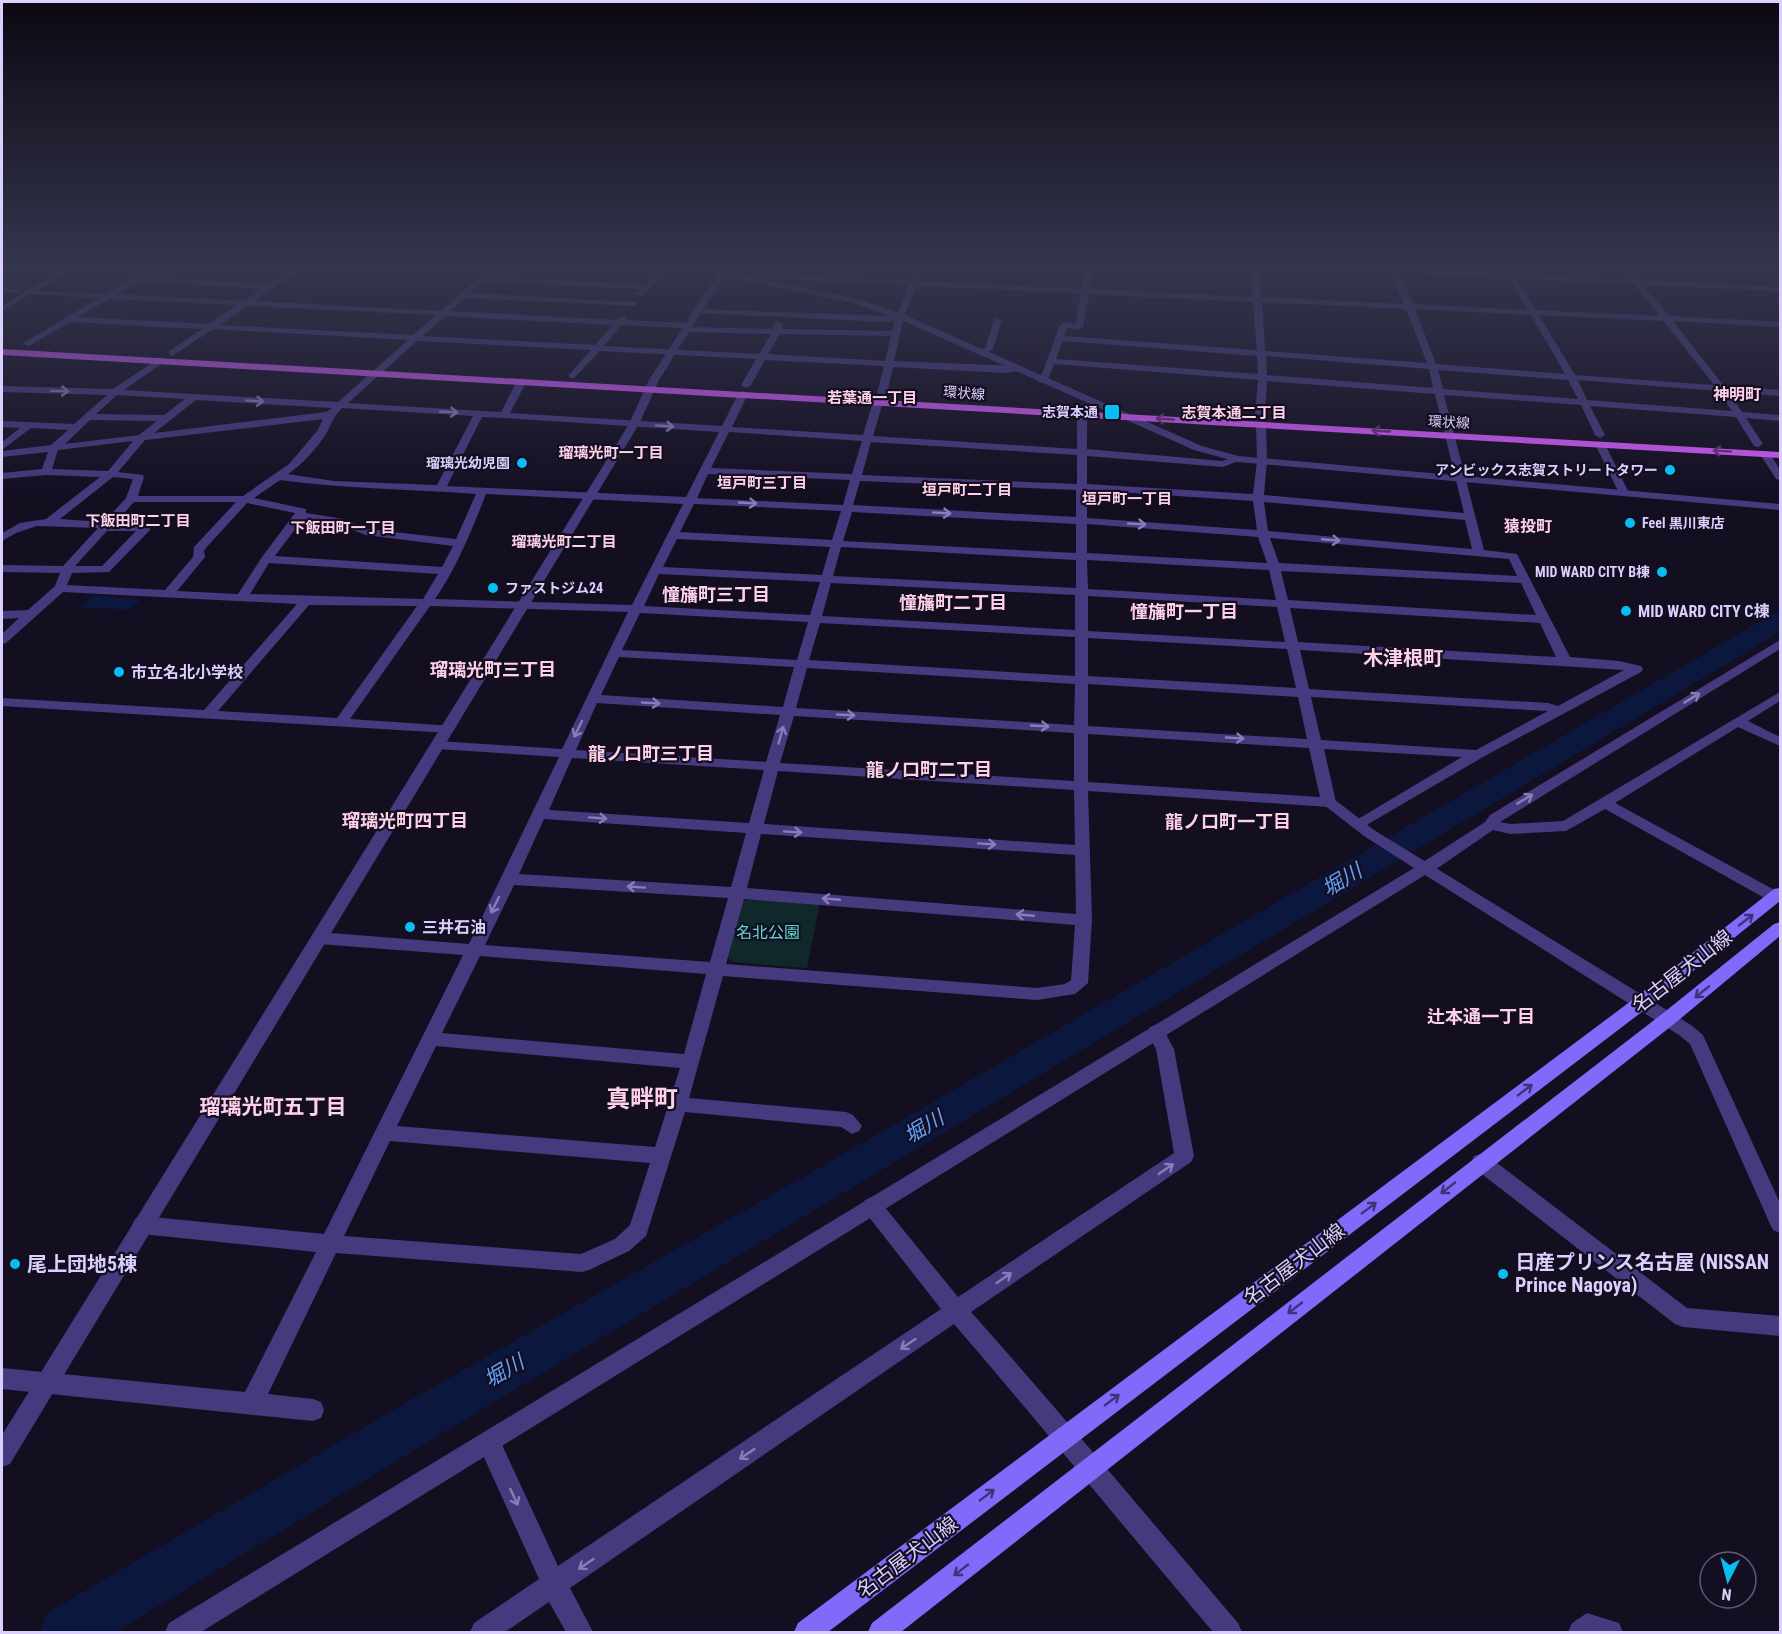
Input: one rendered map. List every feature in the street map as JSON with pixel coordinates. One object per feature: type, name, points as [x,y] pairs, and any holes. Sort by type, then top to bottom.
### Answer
[{"type":"main road","name":"環状線","points":[[2,343],[172,353],[522,381],[744,389],[1082,414],[1261,419]]},
{"type":"main road","name":"環状線","points":[[6,352],[573,376],[652,384]]},
{"type":"main road","name":"環状線","points":[[880,398],[1103,406],[1261,419],[1600,440],[1780,455]]},
{"type":"main road","name":"環状線","points":[[1600,440],[1780,445]]},
{"type":"main road","name":"名古屋犬山線","points":[[807,1632],[1641,1003],[1778,895]]},
{"type":"main road","name":"名古屋犬山線","points":[[881,1632],[1481,1162],[1668,1019],[1780,928]]},
{"type":"street","points":[[26,345],[31,342]]},
{"type":"street","points":[[172,353],[188,342]]},
{"type":"street","points":[[169,593],[199,557],[198,549],[245,499],[293,466],[322,432],[329,415],[411,342]]},
{"type":"street","points":[[501,342],[1017,369]]},
{"type":"street","points":[[573,376],[601,342]]},
{"type":"street","points":[[2,1456],[634,424],[652,384],[677,342]]},
{"type":"street","points":[[252,1403],[509,879],[614,653],[706,471],[744,389],[771,342]]},
{"type":"street","points":[[142,1225],[330,1244],[582,1263],[622,1245],[639,1230],[691,1062],[772,766],[827,579],[835,543],[880,398],[893,342]]},
{"type":"street","points":[[957,342],[1198,448],[1238,459],[1780,507]]},
{"type":"street","points":[[981,353],[989,349],[991,342]]},
{"type":"street","points":[[1041,380],[1046,375],[1052,361],[1057,342]]},
{"type":"street","points":[[1112,342],[1780,393]]},
{"type":"street","points":[[1261,342],[1262,461],[1258,498],[1263,534],[1274,567],[1329,802]]},
{"type":"street","points":[[1425,342],[1479,553]]},
{"type":"street","points":[[1552,342],[1585,404],[1624,493]]},
{"type":"street","points":[[1686,342],[1722,388],[1758,444]]},
{"type":"street","points":[[2,358],[6,352]]},
{"type":"street","points":[[46,472],[54,448],[115,392],[161,360]]},
{"type":"street","points":[[1052,361],[1780,418]]},
{"type":"street","points":[[504,415],[522,381]]},
{"type":"street","points":[[2,389],[115,392],[504,415],[1082,452],[1223,464],[1238,459]]},
{"type":"street","points":[[48,523],[82,494],[111,474],[141,438],[193,397]]},
{"type":"street","points":[[441,487],[479,414]]},
{"type":"street","points":[[319,938],[1037,994],[1070,990],[1079,983],[1084,920],[1081,785],[1082,414]]},
{"type":"street","points":[[2,454],[329,415]]},
{"type":"street","points":[[86,417],[165,418]]},
{"type":"street","points":[[2,424],[76,427]]},
{"type":"street","points":[[2,447],[29,425]]},
{"type":"street","points":[[1764,454],[1780,477]]},
{"type":"street","points":[[706,471],[1082,487],[1258,498],[1470,517]]},
{"type":"street","points":[[2,476],[46,472],[138,477],[131,499],[66,571],[60,588],[2,640]]},
{"type":"street","points":[[277,476],[334,484],[441,487],[482,491],[1082,521],[1513,556],[1565,661]]},
{"type":"street","points":[[342,722],[427,602],[446,571],[482,491]]},
{"type":"street","points":[[131,499],[245,499],[302,511],[266,559],[242,597]]},
{"type":"street","points":[[300,516],[340,521],[366,532],[460,543]]},
{"type":"street","points":[[2,538],[7,528],[28,524],[146,528],[105,570],[2,568]]},
{"type":"street","points":[[673,535],[1525,580]]},
{"type":"street","points":[[266,559],[446,571]]},
{"type":"street","points":[[656,570],[1543,619]]},
{"type":"street","points":[[60,588],[306,601],[524,604],[636,609],[1565,661],[1619,665],[1636,669],[1478,754],[1358,825]]},
{"type":"street","points":[[208,714],[306,601]]},
{"type":"street","points":[[2,615],[31,614]]},
{"type":"street","points":[[178,1632],[490,1444],[1156,1032],[1418,863],[1490,825],[1495,818],[1780,644]]},
{"type":"street","points":[[614,653],[1548,707],[1559,710]]},
{"type":"street","points":[[1764,654],[1780,661]]},
{"type":"street","points":[[1490,825],[1510,829],[1566,826],[1780,696]]},
{"type":"street","points":[[593,699],[1478,754]]},
{"type":"street","points":[[2,702],[448,729]]},
{"type":"street","points":[[1738,722],[1780,742]]},
{"type":"street","points":[[438,745],[1329,802],[1377,838],[1668,1019],[1697,1040],[1780,1224]]},
{"type":"street","points":[[1605,803],[1778,895]]},
{"type":"street","points":[[540,814],[1082,850]]},
{"type":"street","points":[[509,879],[737,893],[1084,920]]},
{"type":"street","points":[[483,1632],[1184,1156],[1165,1049],[1156,1032]]},
{"type":"street","points":[[430,1038],[691,1062]]},
{"type":"street","points":[[678,1104],[846,1120],[852,1126]]},
{"type":"street","points":[[384,1132],[663,1156]]},
{"type":"street","points":[[1481,1162],[1683,1317],[1780,1326]]},
{"type":"street","points":[[872,1206],[956,1311],[1066,1436],[1089,1468],[1229,1632]]},
{"type":"street","points":[[2,1378],[313,1410]]},
{"type":"street","points":[[490,1444],[554,1585],[580,1632]]},
{"type":"street","points":[[1581,1632],[1587,1626],[1610,1632]]},
{"type":"green space","name":"名北公園","points":[[750,899],[820,903],[807,968],[732,962],[724,954],[740,902]]},
{"type":"water","points":[[92,596],[141,599],[130,610],[80,607]]},
{"type":"waterway","name":"堀川","points":[[66,1632],[429,1415],[822,1187],[1780,621]]},
{"type":"place","name":"志賀本通","points":[[1112,412]]},
{"type":"place","name":"瑠璃光幼児園","points":[[522,463]]},
{"type":"place","name":"アンビックス志賀ストリートタワー","points":[[1670,470]]},
{"type":"place","name":"Feel 黒川東店","points":[[1630,523]]},
{"type":"place","name":"MID WARD CITY B棟","points":[[1662,572]]},
{"type":"place","name":"ファストジム24","points":[[493,588]]},
{"type":"place","name":"MID WARD CITY C棟","points":[[1626,611]]},
{"type":"place","name":"市立名北小学校","points":[[119,672]]},
{"type":"place","name":"三井石油","points":[[410,927]]},
{"type":"place","name":"尾上団地5棟","points":[[15,1264]]},
{"type":"place","name":"日産プリンス名古屋 (NISSAN Prince Nagoya)","points":[[1503,1274]]},
{"type":"district","name":"神明町","points":[[1737,394]]},
{"type":"district","name":"若葉通一丁目","points":[[872,398]]},
{"type":"district","name":"志賀本通二丁目","points":[[1234,413]]},
{"type":"district","name":"瑠璃光町一丁目","points":[[611,453]]},
{"type":"district","name":"垣戸町三丁目","points":[[762,483]]},
{"type":"district","name":"垣戸町二丁目","points":[[967,490]]},
{"type":"district","name":"垣戸町一丁目","points":[[1127,499]]},
{"type":"district","name":"下飯田町二丁目","points":[[138,521]]},
{"type":"district","name":"猿投町","points":[[1528,526]]},
{"type":"district","name":"下飯田町一丁目","points":[[343,528]]},
{"type":"district","name":"瑠璃光町二丁目","points":[[564,542]]},
{"type":"district","name":"憧旛町三丁目","points":[[716,595]]},
{"type":"district","name":"憧旛町二丁目","points":[[953,603]]},
{"type":"district","name":"憧旛町一丁目","points":[[1184,612]]},
{"type":"district","name":"木津根町","points":[[1403,658]]},
{"type":"district","name":"瑠璃光町三丁目","points":[[493,670]]},
{"type":"district","name":"龍ノ口町三丁目","points":[[651,754]]},
{"type":"district","name":"龍ノ口町二丁目","points":[[929,770]]},
{"type":"district","name":"瑠璃光町四丁目","points":[[405,821]]},
{"type":"district","name":"龍ノ口町一丁目","points":[[1228,822]]},
{"type":"district","name":"辻本通一丁目","points":[[1481,1017]]},
{"type":"district","name":"真畔町","points":[[642,1099]]},
{"type":"district","name":"瑠璃光町五丁目","points":[[273,1107]]}]
